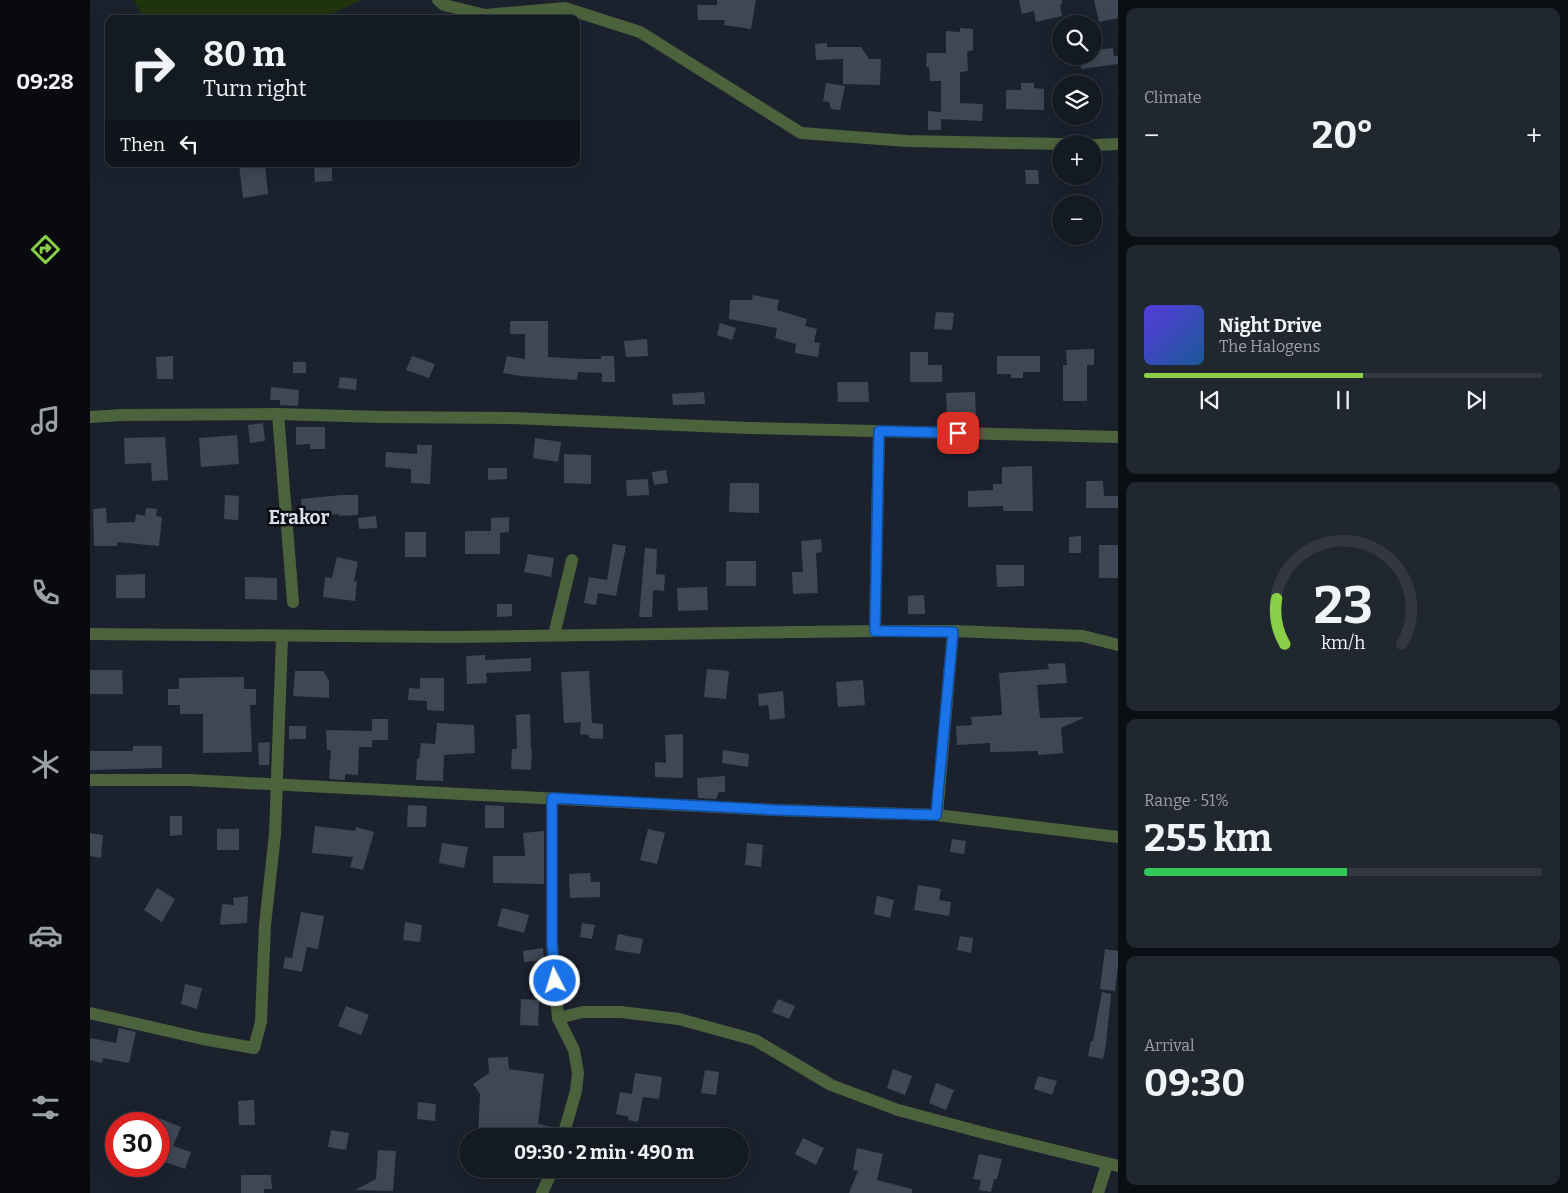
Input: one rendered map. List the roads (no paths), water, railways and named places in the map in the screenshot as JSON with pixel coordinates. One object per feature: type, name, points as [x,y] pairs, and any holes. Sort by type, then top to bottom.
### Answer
[{"type":"street","points":[[438,0],[444,6],[485,15],[565,8],[640,32],[801,132],[907,141],[1052,144]]},
{"type":"street","points":[[1102,144],[1118,144]]},
{"type":"street","points":[[90,417],[278,414],[512,418],[749,428],[1118,437]]},
{"type":"street","points":[[278,414],[293,602]]},
{"type":"street","points":[[875,631],[879,431]]},
{"type":"street","points":[[554,635],[572,560]]},
{"type":"street","points":[[90,634],[282,637],[875,631],[1083,636],[1118,645]]},
{"type":"street","points":[[936,815],[953,632]]},
{"type":"street","points":[[90,1012],[203,1039],[254,1048],[261,1022],[265,925],[275,834],[282,637]]},
{"type":"street","points":[[90,780],[189,780],[276,786],[776,810],[936,815],[1118,837]]},
{"type":"street","points":[[552,798],[552,943],[558,1018],[574,1050],[578,1073],[576,1091],[565,1128]]},
{"type":"street","points":[[558,1018],[584,1012],[621,1012],[679,1019],[755,1040],[831,1085],[898,1110],[1113,1165],[1098,1193]]},
{"type":"street","points":[[542,1193],[549,1178]]},
{"type":"district","name":"Erakor","points":[[299,517]]}]
